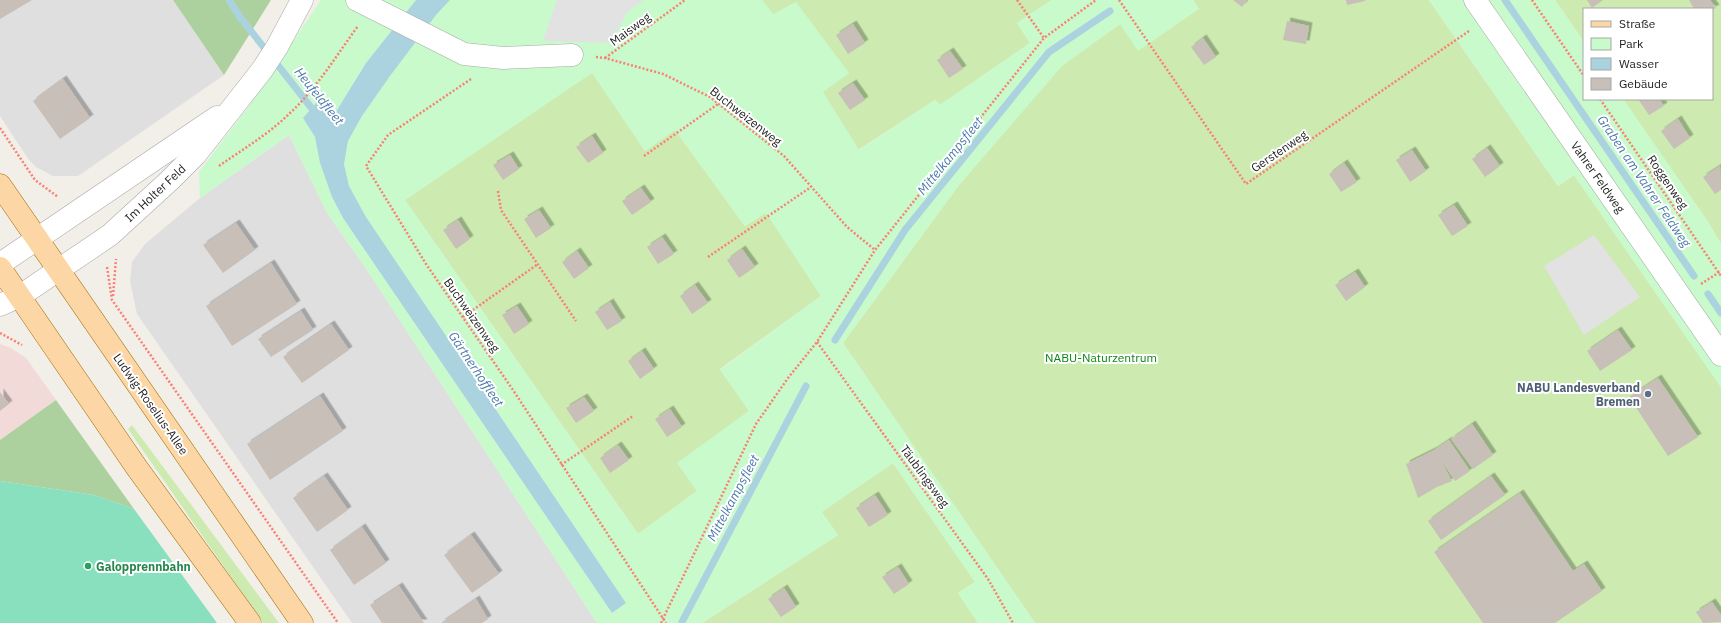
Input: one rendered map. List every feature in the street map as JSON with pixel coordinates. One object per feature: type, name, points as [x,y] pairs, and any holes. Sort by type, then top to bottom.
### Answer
[{"type":"main road","name":"Ludwig-Roselius-Allee","points":[[0,185],[302,623]]},
{"type":"main road","points":[[0,268],[137,468],[250,623]]},
{"type":"street","name":"Im Holter Feld","points":[[0,305],[20,296],[110,235],[158,192],[196,154],[262,70],[277,47],[302,0]]},
{"type":"street","name":"Vahrer Feldweg","points":[[1475,0],[1721,355]]},
{"type":"street","points":[[373,8],[464,54],[503,58],[572,55]]},
{"type":"street","name":"Im Holter Feld","points":[[0,264],[237,103]]},
{"type":"path","name":"Maisweg","points":[[605,58],[685,0]]},
{"type":"path","points":[[1017,0],[1044,38]]},
{"type":"path","points":[[662,621],[756,424],[788,378],[817,342],[875,250],[1044,38],[1096,0]]},
{"type":"path","name":"Gerstenweg","points":[[1119,0],[1246,184],[1488,19]]},
{"type":"path","points":[[1532,0],[1583,75]]},
{"type":"path","points":[[291,112],[312,89],[373,8]]},
{"type":"path","name":"Buchweizenweg","points":[[572,55],[605,58],[663,74],[710,97],[784,156],[847,228],[875,250]]},
{"type":"path","name":"Buchweizenweg","points":[[503,58],[388,134],[366,166],[426,264],[561,464],[662,621],[666,623]]},
{"type":"path","name":"Roggenweg","points":[[1601,100],[1720,273]]},
{"type":"path","points":[[644,156],[718,104]]},
{"type":"path","points":[[0,128],[35,180]]},
{"type":"path","points":[[708,257],[811,187]]},
{"type":"path","points":[[498,191],[501,210],[576,321]]},
{"type":"path","points":[[462,317],[538,264]]},
{"type":"path","points":[[1701,284],[1720,273]]},
{"type":"path","points":[[112,300],[338,623]]},
{"type":"path","points":[[0,333],[24,346]]},
{"type":"path","name":"Täublingsweg","points":[[817,342],[988,579],[1013,623]]},
{"type":"path","points":[[561,464],[633,416]]},
{"type":"shaded area","points":[[0,0],[173,0],[224,75],[78,176],[53,176],[36,167],[29,160],[0,116]]},
{"type":"shaded area","points":[[557,0],[643,0],[627,12],[611,43],[543,41]]},
{"type":"shaded area","points":[[289,135],[327,213],[365,267],[597,623],[352,623],[137,314],[130,281],[132,262],[145,244],[200,198]]},
{"type":"shaded area","points":[[1594,235],[1640,297],[1584,335],[1544,266]]},
{"type":"shaded area","points":[[0,344],[11,348],[26,358],[56,400],[0,440]]},
{"type":"green space","points":[[173,0],[271,0],[224,75]]},
{"type":"green space","points":[[321,0],[416,0],[366,63],[337,110],[329,114],[303,118],[315,137],[320,163],[332,197],[343,218],[612,613],[626,603],[366,217],[349,186],[344,164],[348,141],[362,116],[390,76],[436,15],[450,0],[762,0],[773,14],[796,2],[849,73],[823,92],[859,150],[935,100],[940,105],[1030,43],[1017,23],[1052,0],[1193,0],[1199,9],[1138,51],[1120,24],[1062,66],[959,185],[843,343],[1035,623],[978,623],[958,593],[975,582],[893,463],[822,512],[838,535],[702,623],[597,623],[365,267],[327,213],[289,135],[200,198],[199,172],[249,106]],"holes":[[[592,73],[645,151],[675,130],[745,226],[766,213],[821,296],[720,370],[749,411],[677,463],[697,491],[638,534],[405,200]]]},
{"type":"green space","points":[[762,0],[1052,0],[1017,23],[1030,43],[940,105],[935,100],[858,150],[822,91],[849,73],[772,14]]},
{"type":"green space","name":"NABU-Naturzentrum","points":[[1193,0],[1429,0],[1558,186],[1574,175],[1721,387],[1721,623],[1035,623],[843,343],[959,185],[1061,66],[1120,24],[1199,9]]},
{"type":"green space","points":[[1429,0],[1555,0],[1583,41],[1583,100],[1624,100],[1708,222],[1721,244],[1721,387],[1574,175],[1558,186]]},
{"type":"green space","points":[[1555,0],[1721,0],[1721,244],[1708,222],[1624,100],[1713,100],[1713,8],[1583,8],[1583,41]]},
{"type":"green space","points":[[592,72],[645,151],[675,130],[745,226],[766,212],[821,296],[720,369],[749,411],[678,463],[697,491],[638,534],[405,200]]},
{"type":"green space","points":[[56,400],[134,509],[94,495],[0,481],[0,440]]},
{"type":"green space","points":[[132,425],[279,623],[263,623],[128,429]]},
{"type":"green space","points":[[893,463],[975,582],[958,593],[978,623],[702,623],[838,535],[821,512]]},
{"type":"green space","name":"Galopprennbahn","points":[[0,481],[94,495],[134,509],[217,623],[0,623]]},
{"type":"water","points":[[416,0],[450,0],[436,15],[390,76],[362,116],[348,141],[344,164],[349,186],[366,217],[626,603],[612,613],[343,218],[332,197],[320,163],[315,137],[303,118],[317,102],[329,114],[337,110],[366,63]]},
{"type":"building","points":[[0,0],[32,0],[0,19]]},
{"type":"building","points":[[1233,0],[1247,0],[1242,7]]},
{"type":"building","points":[[1346,0],[1365,0],[1365,1],[1347,5]]},
{"type":"building","points":[[1587,0],[1603,0],[1592,8]]},
{"type":"building","points":[[1689,0],[1710,0],[1716,8],[1713,10],[1713,8],[1693,8]]},
{"type":"building","points":[[1287,21],[1309,26],[1306,44],[1283,40]]},
{"type":"building","points":[[853,24],[865,43],[848,54],[836,35]]},
{"type":"building","points":[[1203,38],[1216,57],[1204,65],[1191,47]]},
{"type":"building","points":[[950,51],[963,69],[949,78],[937,60]]},
{"type":"building","points":[[63,79],[90,118],[60,139],[33,101]]},
{"type":"building","points":[[853,83],[865,100],[850,110],[838,93]]},
{"type":"building","points":[[1639,100],[1660,100],[1664,106],[1649,115]]},
{"type":"building","points":[[1678,119],[1690,138],[1674,149],[1661,131]]},
{"type":"building","points":[[592,136],[603,153],[588,163],[576,147]]},
{"type":"building","points":[[1487,148],[1500,166],[1485,177],[1472,159]]},
{"type":"building","points":[[1412,150],[1426,171],[1410,182],[1396,160]]},
{"type":"building","points":[[510,155],[519,169],[503,180],[493,165]]},
{"type":"building","points":[[1344,163],[1357,182],[1341,192],[1329,174]]},
{"type":"building","points":[[1720,166],[1721,190],[1715,194],[1703,177]]},
{"type":"building","points":[[641,188],[651,202],[632,215],[622,201]]},
{"type":"building","points":[[1454,205],[1468,226],[1452,236],[1438,215]]},
{"type":"building","points":[[539,210],[551,228],[536,238],[524,219]]},
{"type":"building","points":[[458,220],[470,239],[456,249],[443,230]]},
{"type":"building","points":[[236,223],[255,250],[223,273],[203,245]]},
{"type":"building","points":[[662,237],[674,254],[658,264],[647,247]]},
{"type":"building","points":[[742,249],[755,267],[739,278],[727,260]]},
{"type":"building","points":[[577,251],[589,268],[574,279],[562,262]]},
{"type":"building","points":[[271,263],[297,304],[232,346],[206,306]]},
{"type":"building","points":[[1355,272],[1365,287],[1346,301],[1335,285]]},
{"type":"building","points":[[695,285],[708,303],[692,314],[680,296]]},
{"type":"building","points":[[610,302],[622,321],[607,330],[595,312]]},
{"type":"building","points":[[517,306],[529,324],[514,334],[502,315]]},
{"type":"building","points":[[301,311],[313,330],[271,357],[258,339]]},
{"type":"building","points":[[331,324],[349,350],[302,383],[283,357]]},
{"type":"building","points":[[1618,330],[1632,350],[1600,371],[1587,351]]},
{"type":"building","points":[[642,351],[654,369],[640,379],[628,361]]},
{"type":"building","points":[[1658,378],[1698,437],[1668,456],[1629,397]]},
{"type":"building","points":[[0,392],[9,404],[0,411]]},
{"type":"building","points":[[320,396],[343,431],[270,480],[247,444]]},
{"type":"building","points":[[584,397],[594,411],[576,423],[566,408]]},
{"type":"building","points":[[670,409],[682,427],[667,437],[655,419]]},
{"type":"building","points":[[1472,424],[1493,455],[1473,469],[1451,439]]},
{"type":"building","points":[[1449,440],[1470,471],[1455,481],[1439,457],[1452,481],[1437,487],[1418,498],[1406,464],[1434,450]]},
{"type":"building","points":[[618,445],[629,460],[610,473],[600,458]]},
{"type":"building","points":[[324,476],[348,510],[317,532],[293,498]]},
{"type":"building","points":[[1491,476],[1505,495],[1441,540],[1428,521]]},
{"type":"building","points":[[1520,493],[1573,571],[1584,564],[1602,591],[1555,623],[1483,623],[1434,552]]},
{"type":"building","points":[[875,495],[888,515],[869,527],[856,508]]},
{"type":"building","points":[[362,527],[386,563],[354,585],[330,550]]},
{"type":"building","points":[[471,535],[499,574],[472,593],[444,555]]},
{"type":"building","points":[[898,567],[909,584],[894,594],[882,577]]},
{"type":"building","points":[[399,586],[424,623],[382,623],[370,605]]},
{"type":"building","points":[[784,588],[796,607],[781,617],[768,599]]},
{"type":"building","points":[[476,599],[488,619],[482,623],[441,623]]},
{"type":"building","points":[[1712,602],[1721,615],[1721,622],[1703,623],[1696,612]]},
{"type":"waterway","name":"Heufeldfleet","points":[[229,0],[240,17],[317,115]]},
{"type":"waterway","name":"Graben am Vahrer Feldweg","points":[[1505,0],[1694,276]]},
{"type":"waterway","name":"Mittelkampsfleet","points":[[835,340],[905,230],[1049,52],[1110,11]]},
{"type":"waterway","name":"Graben am Vahrer Feldweg","points":[[1708,294],[1721,313]]},
{"type":"waterway","name":"Mittelkampsfleet","points":[[682,622],[806,386]]},
{"type":"place","name":"NABU Landesverband Bremen","points":[[1648,394]]},
{"type":"place","name":"Galopprennbahn","points":[[88,566]]},
{"type":"water label","name":"Gärtnerhoffleet","points":[[476,369]]}]
